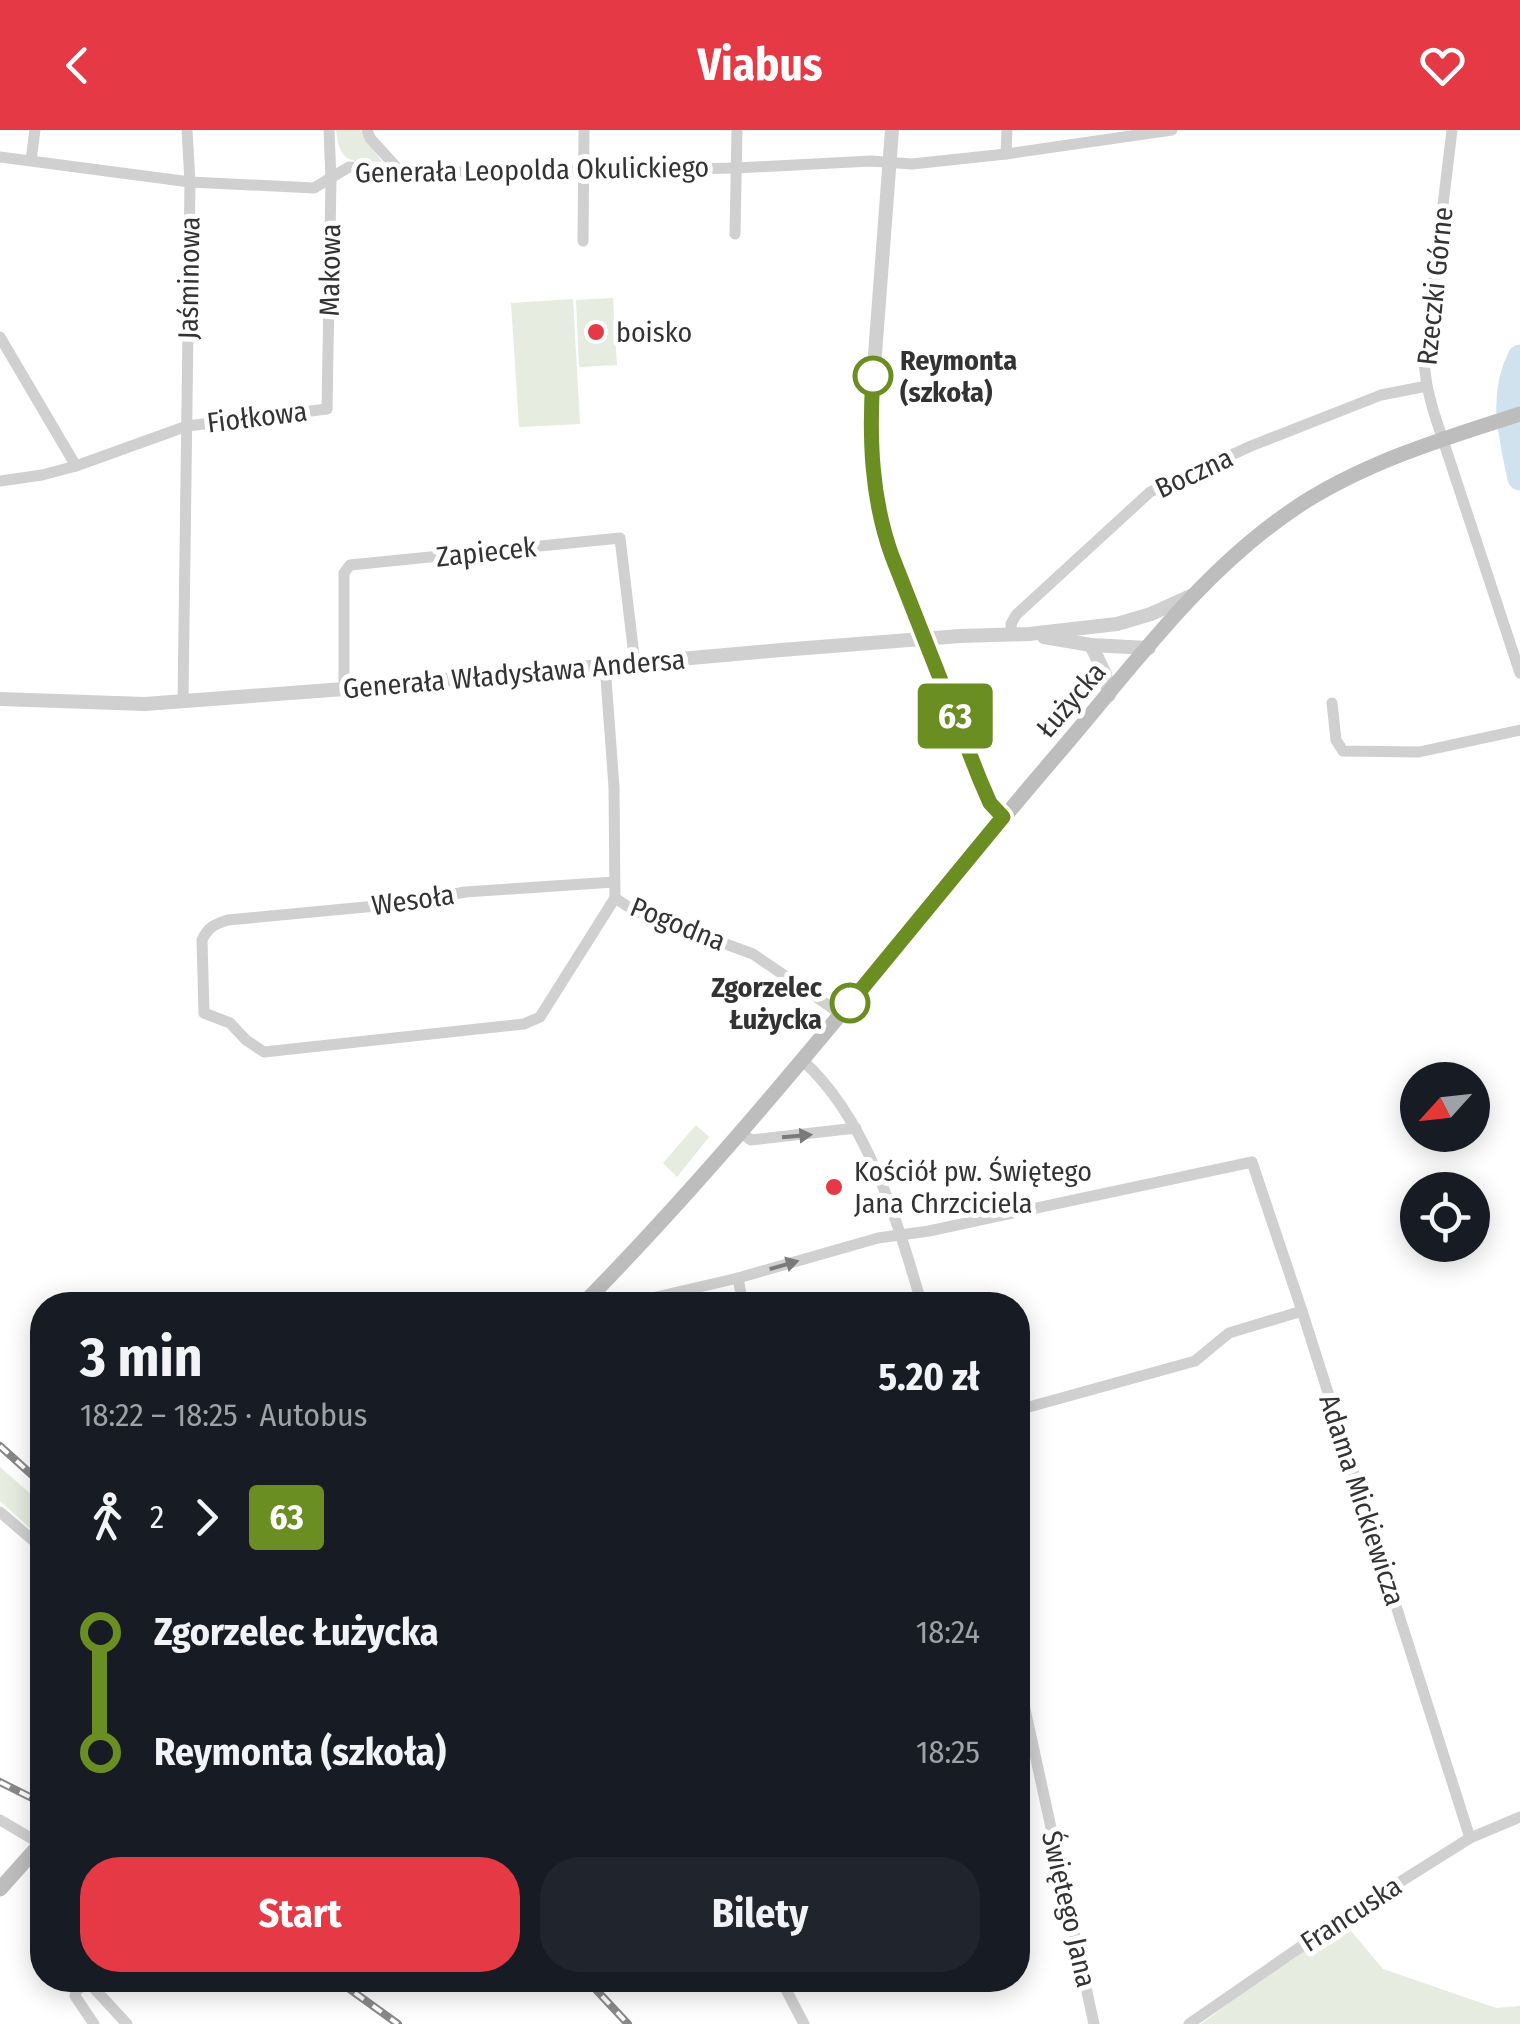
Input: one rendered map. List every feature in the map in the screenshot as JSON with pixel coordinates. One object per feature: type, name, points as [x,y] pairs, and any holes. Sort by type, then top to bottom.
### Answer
[{"type":"main road","name":"Łużycka","points":[[596,1292],[740,1132],[1196,593],[1293,509],[1354,475],[1520,414]]},
{"type":"main road","points":[[0,1889],[30,1856]]},
{"type":"street","points":[[31,160],[35,130]]},
{"type":"street","name":"Jaśminowa","points":[[183,700],[190,182],[187,130]]},
{"type":"street","name":"Makowa","points":[[327,409],[332,179],[329,130]]},
{"type":"street","points":[[367,130],[397,168]]},
{"type":"street","points":[[583,241],[584,130]]},
{"type":"street","points":[[735,234],[737,130]]},
{"type":"street","points":[[892,130],[872,389],[876,502],[886,540],[990,803],[1003,817]]},
{"type":"street","points":[[1006,154],[1007,130]]},
{"type":"street","name":"Generała Leopolda Okulickiego","points":[[0,157],[190,182],[314,188],[349,167],[482,173],[871,161],[912,164],[1172,130]]},
{"type":"street","name":"Rzeczki Górne","points":[[1452,130],[1424,363],[1426,386],[1520,673]]},
{"type":"street","points":[[0,337],[76,466]]},
{"type":"street","name":"Boczna","points":[[1012,634],[1013,621],[1022,609],[1150,492],[1251,446],[1381,395],[1426,386]]},
{"type":"street","name":"Fiołkowa","points":[[0,481],[76,466],[187,426],[327,409]]},
{"type":"street","name":"Zapiecek","points":[[344,689],[344,573],[350,565],[620,538],[636,664]]},
{"type":"street","name":"Generała Władysława Andersa","points":[[0,699],[145,704],[925,639],[1029,634],[1110,624],[1151,614],[1196,593]]},
{"type":"street","points":[[1110,624],[1149,648]]},
{"type":"street","name":"Generała Władysława Andersa","points":[[1029,634],[1090,645],[1149,648]]},
{"type":"street","points":[[1090,645],[1105,674],[1108,694]]},
{"type":"street","name":"Pogodna","points":[[264,1052],[524,1024],[540,1017],[615,898],[614,786],[605,665]]},
{"type":"street","points":[[1332,703],[1336,740],[1343,751],[1419,752],[1520,730]]},
{"type":"street","name":"Wesoła","points":[[264,1052],[230,1022],[204,1013],[202,940],[213,925],[228,920],[408,903],[465,892],[614,882]]},
{"type":"street","name":"Pogodna","points":[[615,898],[632,910],[753,954],[841,1014]]},
{"type":"street","points":[[801,1059],[833,1092],[856,1128],[902,1234],[918,1292]]},
{"type":"street","points":[[740,1132],[751,1140],[856,1128]]},
{"type":"street","name":"Adama Mickiewicza","points":[[902,1234],[1252,1162],[1470,1838]]},
{"type":"street","points":[[678,1292],[902,1234]]},
{"type":"street","points":[[738,1278],[741,1292]]},
{"type":"street","points":[[1030,1407],[1195,1361],[1229,1333],[1302,1311]]},
{"type":"street","points":[[0,1512],[30,1538]]},
{"type":"street","name":"Świętego Jana","points":[[1030,1732],[1094,2024]]},
{"type":"street","name":"Francuska","points":[[1189,2024],[1341,1919],[1470,1838],[1520,1816]]},
{"type":"street","points":[[0,1820],[30,1836]]},
{"type":"street","points":[[77,1992],[75,1996],[94,2024]]},
{"type":"street","points":[[100,1992],[127,2024]]},
{"type":"street","points":[[787,1992],[804,2024]]},
{"type":"shaded area","points":[[336,130],[360,130],[382,162],[348,159],[340,150]]},
{"type":"shaded area","name":"boisko","points":[[613,298],[617,365],[579,367],[576,300]]},
{"type":"shaded area","points":[[573,299],[580,424],[519,427],[511,303]]},
{"type":"shaded area","points":[[696,1125],[709,1137],[677,1177],[663,1163]]},
{"type":"shaded area","points":[[0,1467],[30,1493],[30,1528],[0,1501]]},
{"type":"shaded area","points":[[1341,1919],[1383,1969],[1496,2008],[1520,2006],[1520,2024],[1201,2024]]},
{"type":"waterway","points":[[1520,357],[1509,402],[1520,478]]},
{"type":"railway","points":[[0,1446],[30,1473]]},
{"type":"railway","points":[[0,1782],[30,1797]]},
{"type":"railway","points":[[354,1992],[398,2024]]},
{"type":"railway","points":[[598,1992],[628,2024]]},
{"type":"bus line","name":"63","points":[[850,1003],[1003,817],[990,803],[980,780],[880,520],[873,470],[873,376]]},
{"type":"place","name":"boisko","points":[[596,332]]},
{"type":"place","name":"Reymonta (szkoła)","points":[[873,376]]},
{"type":"place","name":"Zgorzelec Łużycka","points":[[850,1003]]},
{"type":"place","name":"Kościół pw. Świętego Jana Chrzciciela","points":[[834,1187]]}]
